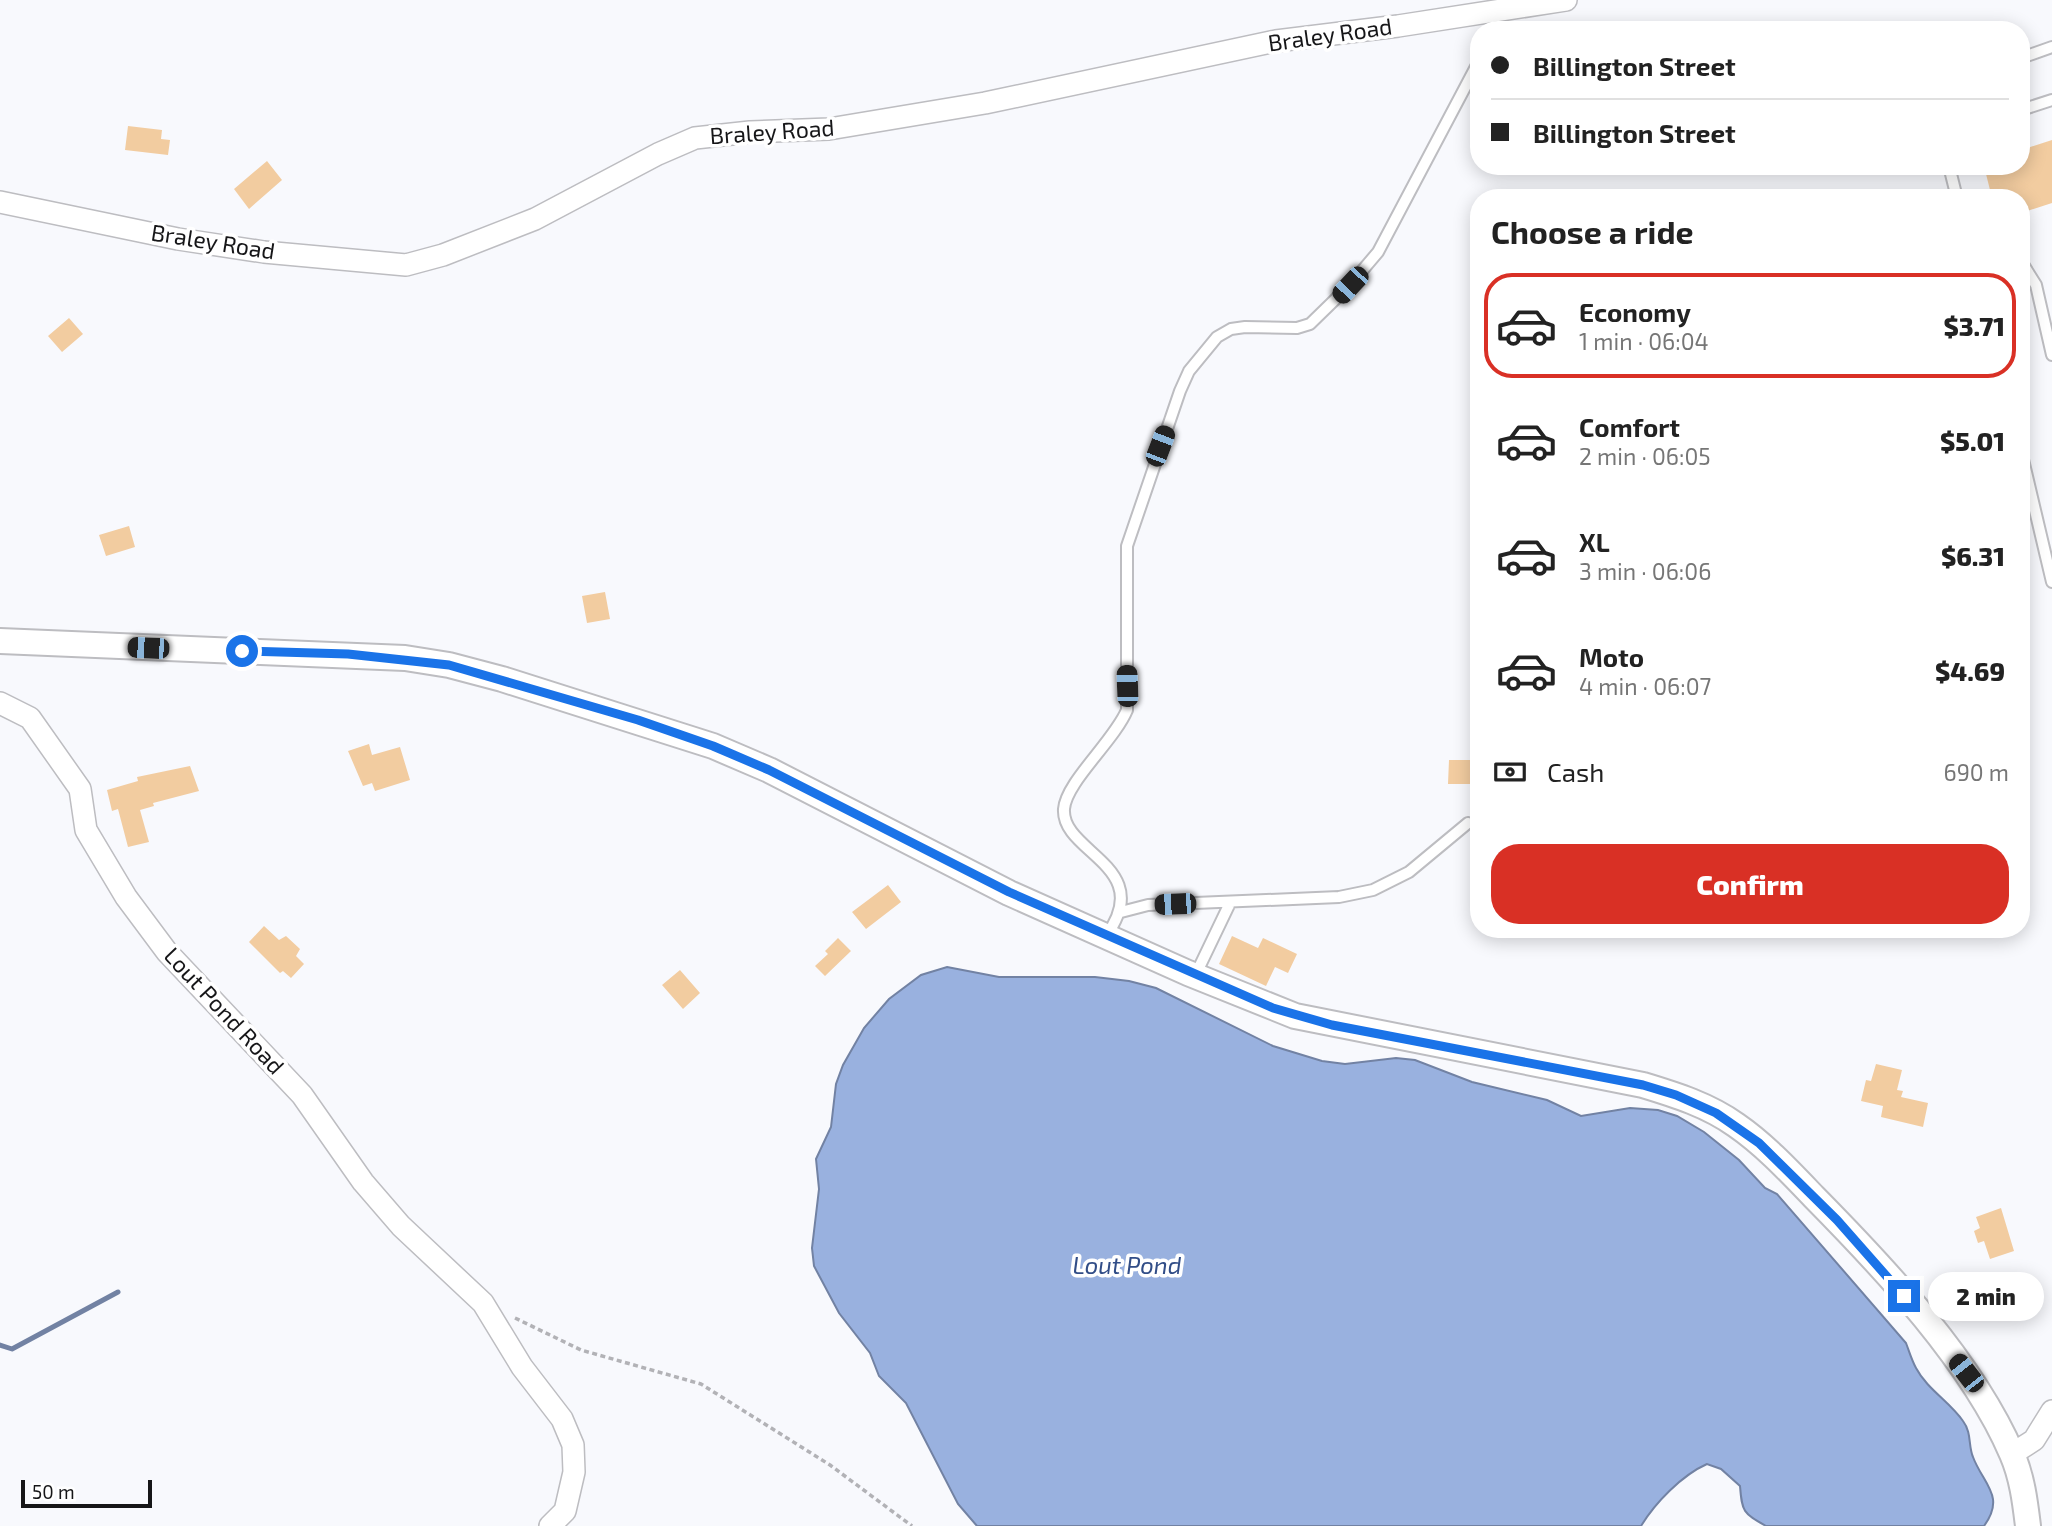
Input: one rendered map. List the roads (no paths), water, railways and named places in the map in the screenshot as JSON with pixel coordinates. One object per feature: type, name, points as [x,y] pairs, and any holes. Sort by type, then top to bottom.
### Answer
[{"type":"street","name":"Braley Road","points":[[0,202],[178,239],[264,252],[406,265],[443,255],[535,219],[658,154],[695,138],[750,132],[829,129],[985,103],[1276,41],[1479,18],[1566,0]]},
{"type":"street","points":[[0,641],[405,659],[449,665],[502,679],[713,746],[769,770],[997,887],[1195,976],[1294,1016],[1643,1085],[1676,1095],[1726,1119],[1773,1156],[1871,1257],[1966,1373],[2012,1454],[2020,1474],[2028,1526]]},
{"type":"street","name":"Lout Pond Road","points":[[0,703],[30,718],[80,789],[86,830],[126,897],[167,952],[302,1095],[363,1182],[401,1226],[483,1303],[522,1367],[562,1419],[573,1445],[574,1472],[565,1511],[550,1526]]},
{"type":"street","points":[[2012,1454],[2034,1440],[2052,1411]]},
{"type":"lane","points":[[2030,55],[2052,47]]},
{"type":"lane","points":[[1106,936],[1121,912],[1121,892],[1097,855],[1068,829],[1063,811],[1068,793],[1120,726],[1127,710],[1126,546],[1180,391],[1189,371],[1217,337],[1231,329],[1245,327],[1297,328],[1310,324],[1350,285],[1378,252],[1470,78]]},
{"type":"lane","points":[[2030,107],[2052,100]]},
{"type":"lane","points":[[2030,275],[2036,285],[2052,355]]},
{"type":"lane","points":[[2030,480],[2047,534],[2052,582]]},
{"type":"lane","points":[[1121,912],[1148,905],[1339,897],[1373,890],[1409,872],[1468,823]]},
{"type":"lane","points":[[1195,976],[1230,903]]},
{"type":"water","name":"Lout Pond","points":[[947,967],[999,977],[1095,977],[1129,981],[1156,988],[1273,1046],[1322,1061],[1345,1064],[1396,1058],[1415,1060],[1472,1082],[1547,1100],[1581,1116],[1630,1108],[1658,1110],[1677,1116],[1704,1132],[1739,1160],[1765,1188],[1777,1194],[1906,1343],[1921,1376],[1966,1426],[1973,1457],[1991,1490],[1993,1506],[1990,1516],[1984,1526],[1766,1526],[1745,1511],[1740,1486],[1721,1469],[1707,1464],[1670,1490],[1641,1526],[977,1526],[958,1504],[906,1403],[879,1376],[870,1353],[839,1313],[814,1266],[812,1248],[819,1189],[816,1159],[831,1127],[836,1084],[843,1065],[864,1028],[889,999],[921,975]]},
{"type":"waterway","points":[[0,1345],[12,1349],[118,1292]]}]
